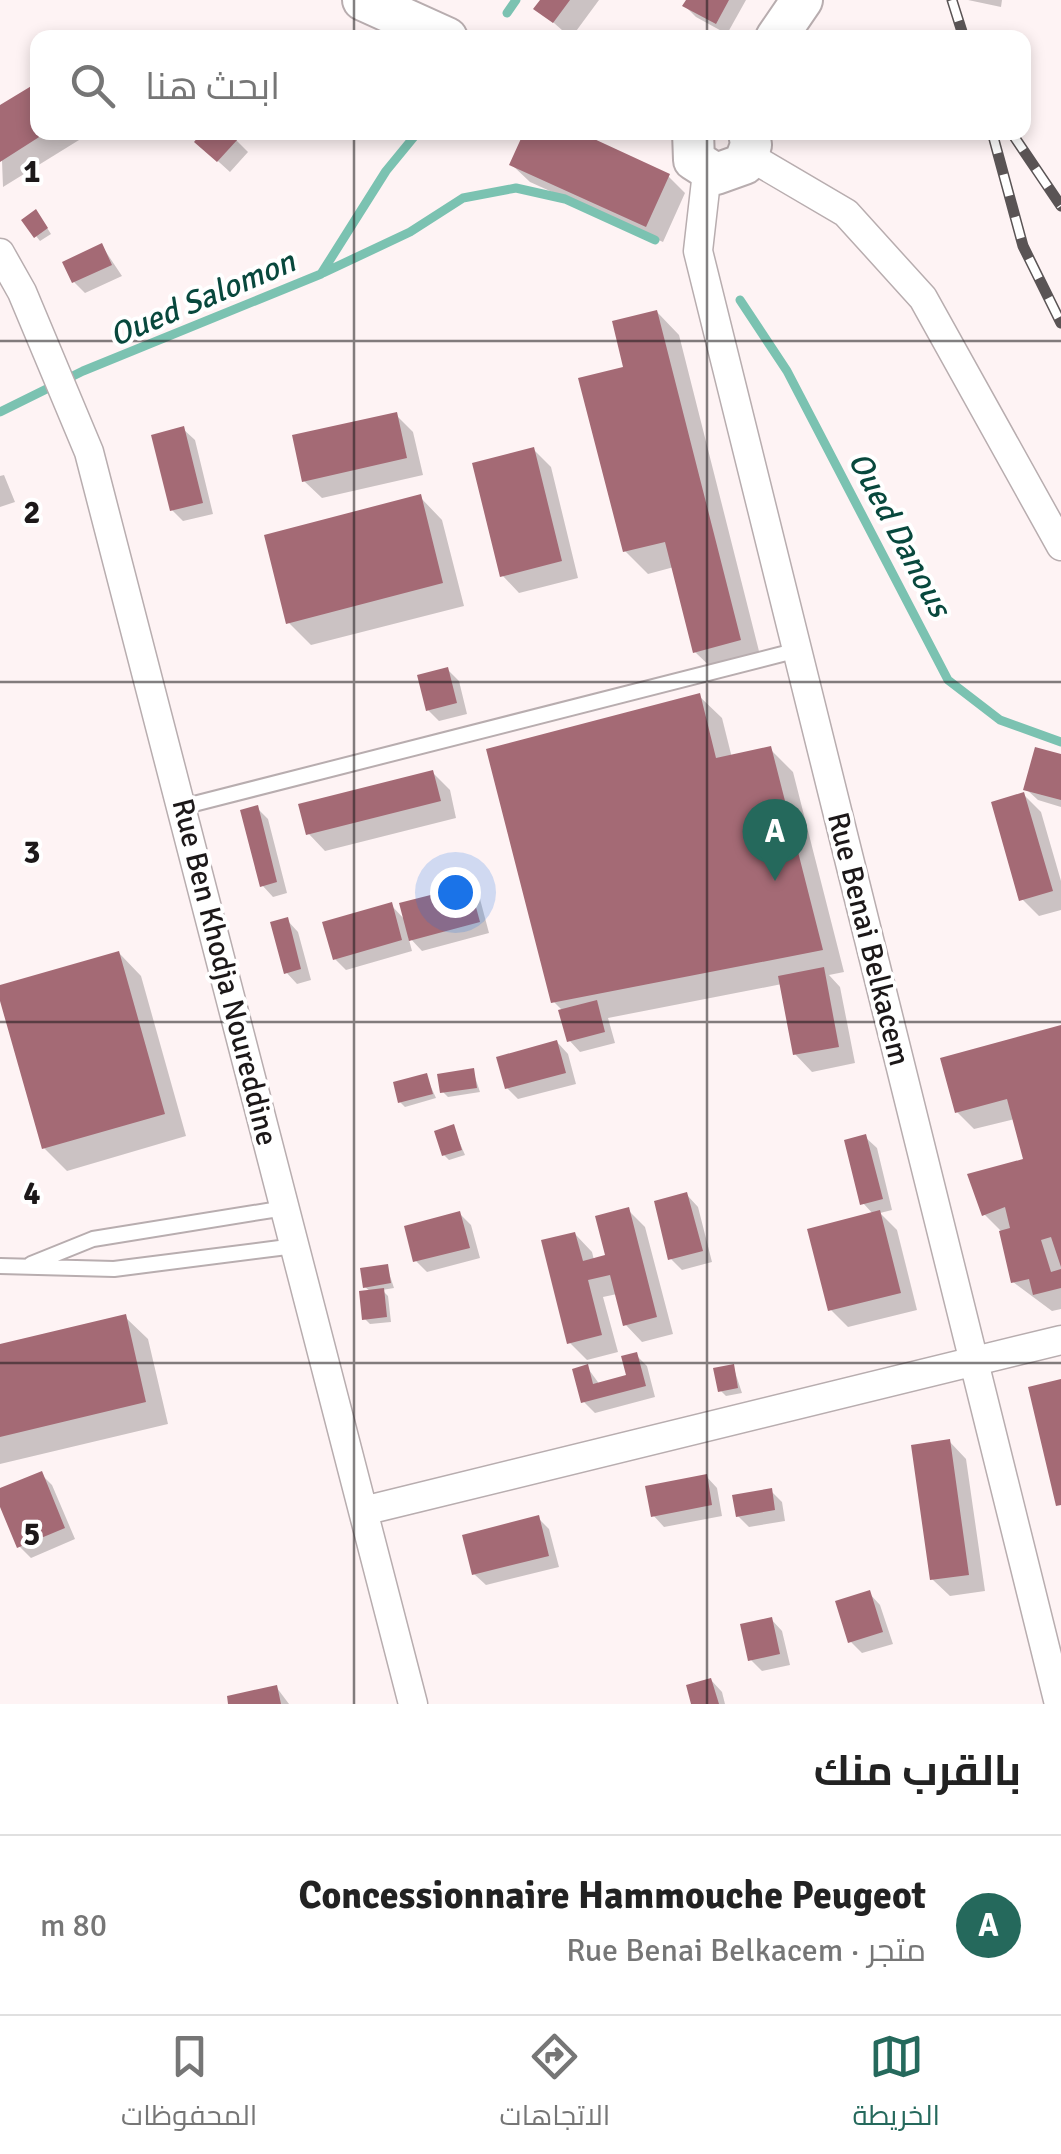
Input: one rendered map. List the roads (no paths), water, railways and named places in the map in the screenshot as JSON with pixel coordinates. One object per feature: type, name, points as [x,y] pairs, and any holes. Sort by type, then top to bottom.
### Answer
[{"type":"street","points":[[363,0],[429,30]]},
{"type":"street","points":[[781,30],[802,0]]},
{"type":"street","points":[[691,140],[694,160],[707,172],[736,171],[749,144],[846,212],[922,298],[1061,546]]},
{"type":"street","name":"Rue Benai Belkacem","points":[[707,172],[698,251],[1059,1704]]},
{"type":"street","name":"Rue Ben Khodja Noureddine","points":[[0,252],[22,292],[89,452],[413,1704]]},
{"type":"street","points":[[363,1510],[1061,1340]]},
{"type":"lane","points":[[182,807],[798,650]]},
{"type":"lane","points":[[30,1265],[93,1239],[286,1208]]},
{"type":"lane","points":[[0,1266],[114,1269],[295,1246]]},
{"type":"waterway","name":"Oued Salomon","points":[[507,13],[516,0]]},
{"type":"waterway","name":"Oued Salomon","points":[[0,412],[83,371],[321,274],[386,171],[411,140]]},
{"type":"waterway","name":"Oued Danous","points":[[323,273],[410,232],[463,198],[516,188],[565,199],[655,240]]},
{"type":"waterway","name":"Oued Danous","points":[[740,300],[787,371],[948,680],[1000,720],[1061,742]]},
{"type":"railway","points":[[952,0],[961,30]]},
{"type":"railway","points":[[994,140],[1023,246],[1061,323]]},
{"type":"railway","points":[[1016,140],[1061,206]]},
{"type":"place","name":"Concessionnaire Hammouche Peugeot","points":[[775,881]]}]
